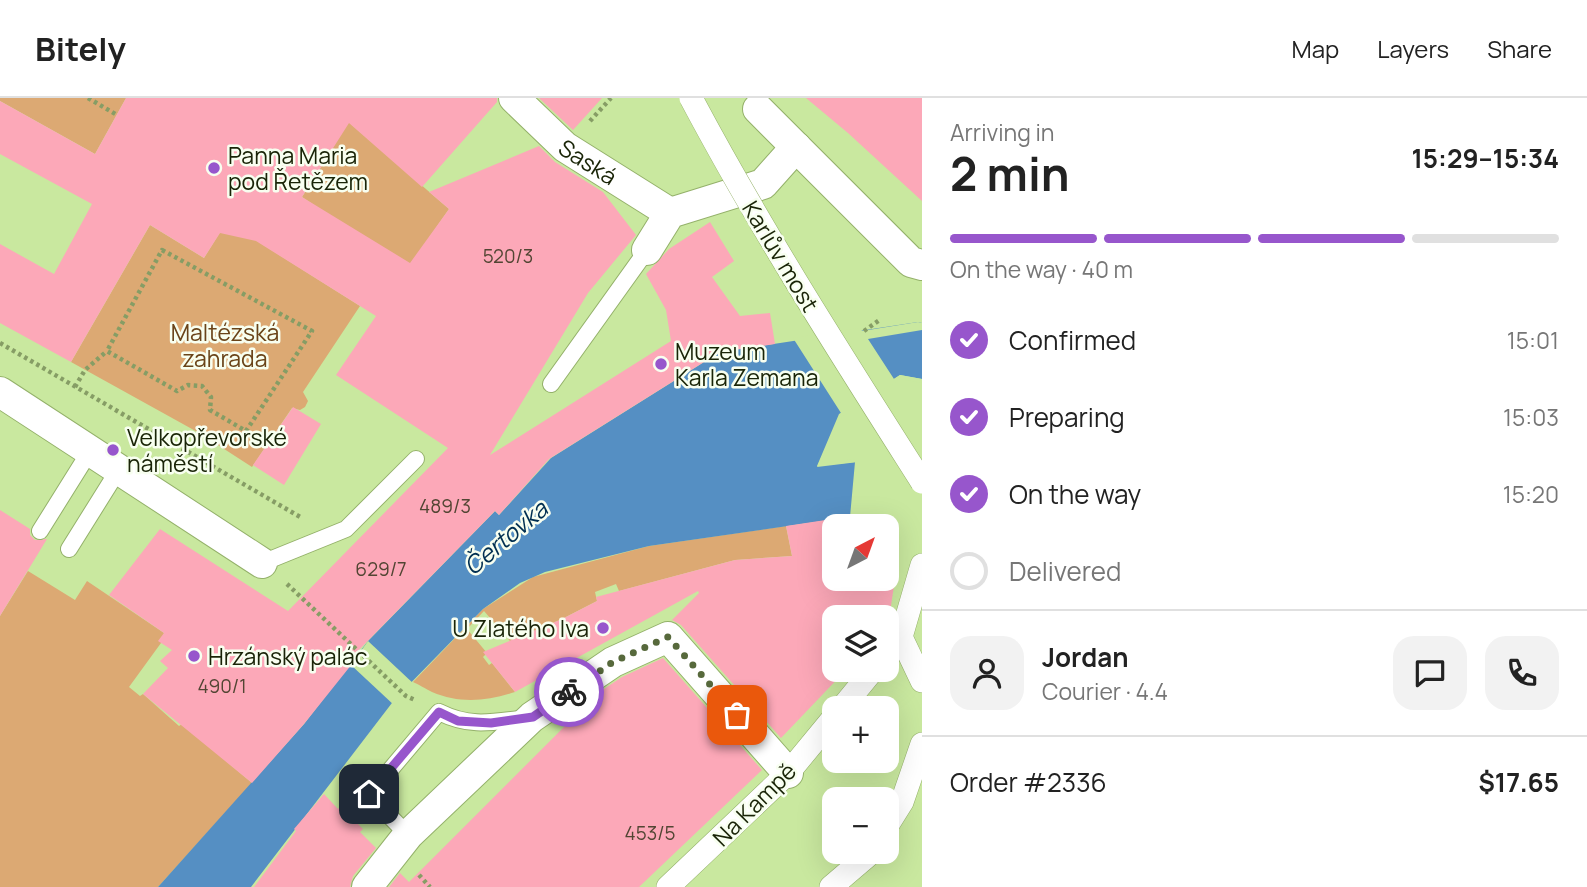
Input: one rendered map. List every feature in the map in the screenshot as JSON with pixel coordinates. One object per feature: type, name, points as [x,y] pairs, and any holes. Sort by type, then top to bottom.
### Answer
[{"type":"street","name":"Saská","points":[[514,98],[565,147],[670,213]]},
{"type":"street","name":"Karlův most","points":[[691,98],[792,277],[922,482]]},
{"type":"street","points":[[758,109],[911,262],[922,265]]},
{"type":"street","points":[[647,250],[670,213],[763,184],[796,147]]},
{"type":"street","points":[[0,392],[262,563]]},
{"type":"street","points":[[899,631],[922,565]]},
{"type":"street","points":[[367,887],[408,835],[533,717],[613,662],[668,637],[788,773]]},
{"type":"street","points":[[899,651],[922,681]]},
{"type":"street","points":[[852,696],[863,682]]},
{"type":"street","name":"Na Kampě","points":[[668,887],[788,773],[822,732]]},
{"type":"street","points":[[899,807],[922,744]]},
{"type":"street","points":[[831,887],[858,864]]},
{"type":"lane","points":[[551,384],[647,250]]},
{"type":"lane","points":[[40,531],[90,451]]},
{"type":"lane","points":[[262,563],[345,529],[416,459]]},
{"type":"lane","points":[[69,549],[119,469]]},
{"type":"lane","points":[[408,835],[369,794],[439,712],[458,721],[491,723],[533,717]]},
{"type":"path","points":[[88,98],[117,115]]},
{"type":"path","points":[[588,123],[611,98]]},
{"type":"path","points":[[75,387],[85,370],[107,351],[162,250],[312,331],[246,431],[210,410],[211,397],[202,386],[188,385],[177,391],[107,351]]},
{"type":"path","points":[[864,331],[881,319]]},
{"type":"path","points":[[0,343],[330,535],[289,587]]},
{"type":"path","points":[[262,563],[406,696]]},
{"type":"green space","points":[[0,98],[126,98],[95,154],[0,101]]},
{"type":"green space","points":[[337,112],[449,209],[408,268],[302,197],[323,164]]},
{"type":"green space","name":"Maltézská zahrada","points":[[150,225],[204,258],[222,229],[246,234],[360,306],[303,392],[308,401],[305,407],[300,410],[292,408],[252,467],[201,434],[71,362]]},
{"type":"green space","points":[[786,526],[792,556],[735,560],[619,591],[616,584],[595,592],[597,601],[510,641],[484,611],[467,629],[487,653],[483,657],[489,665],[492,663],[515,692],[484,699],[463,700],[442,696],[413,682],[483,609],[533,577],[649,546]]},
{"type":"green space","points":[[28,571],[75,600],[87,581],[164,633],[161,643],[129,687],[140,696],[143,694],[179,726],[182,724],[252,783],[158,887],[0,887],[0,616]]},
{"type":"water","name":"Čertovka","points":[[922,323],[922,379],[900,375],[839,414],[817,466],[855,462],[850,514],[822,514],[822,521],[649,546],[545,572],[520,583],[483,609],[395,699],[251,887],[158,887],[304,724],[368,641],[495,511],[499,515],[551,458],[720,352]]},
{"type":"pier","points":[[922,323],[922,330],[868,339],[894,379],[900,375],[922,379],[922,383],[900,379],[842,417],[822,463],[855,459],[858,462],[817,467],[841,413],[793,338]]},
{"type":"pier","points":[[368,641],[415,685],[395,706],[351,665]]},
{"type":"building","points":[[126,98],[497,98],[497,102],[422,187],[349,123],[302,197],[410,263],[449,209],[429,192],[539,146],[555,162],[603,192],[636,235],[588,293],[490,455],[671,341],[666,310],[646,274],[669,249],[710,222],[734,261],[712,277],[740,316],[770,313],[775,344],[720,352],[549,459],[499,515],[495,511],[353,656],[356,659],[252,783],[143,694],[168,668],[160,661],[172,650],[158,641],[164,633],[109,595],[160,529],[288,611],[448,448],[336,375],[376,316],[256,241],[220,233],[204,258],[150,225],[71,362],[0,323],[0,244],[54,274],[92,204],[0,154],[0,101],[95,154]]},
{"type":"building","points":[[539,98],[602,98],[573,130]]},
{"type":"building","points":[[806,98],[922,98],[922,201],[848,133]]},
{"type":"building","points":[[293,407],[321,424],[284,485],[253,465]]},
{"type":"building","points":[[0,510],[30,529],[30,535],[35,540],[47,539],[0,616]]},
{"type":"building","name":"U Zlatého lva","points":[[822,521],[822,592],[893,592],[891,605],[822,605],[822,682],[835,682],[781,738],[681,625],[672,620],[698,591],[515,692],[483,652],[562,619],[597,601],[596,597],[735,560],[792,556],[786,526]]},
{"type":"building","points":[[663,658],[762,770],[639,887],[389,887],[400,873],[409,882],[598,693],[622,677]]},
{"type":"building","points":[[324,794],[363,829],[360,832],[376,848],[353,876],[350,887],[254,887],[296,831],[294,829]]},
{"type":"way so far","points":[[569,692],[613,662],[668,637],[737,715]]},
{"type":"place","name":"Panna Maria pod Řetězem","points":[[214,168]]},
{"type":"place","name":"Muzeum Karla Zemana","points":[[661,364]]},
{"type":"place","name":"Velkopřevorské náměstí","points":[[113,450]]},
{"type":"place","name":"U Zlatého lva","points":[[603,628]]},
{"type":"place","name":"Hrzánský palác","points":[[194,656]]},
{"type":"route","points":[[369,794],[439,712],[458,721],[491,723],[533,717],[569,692]]}]
